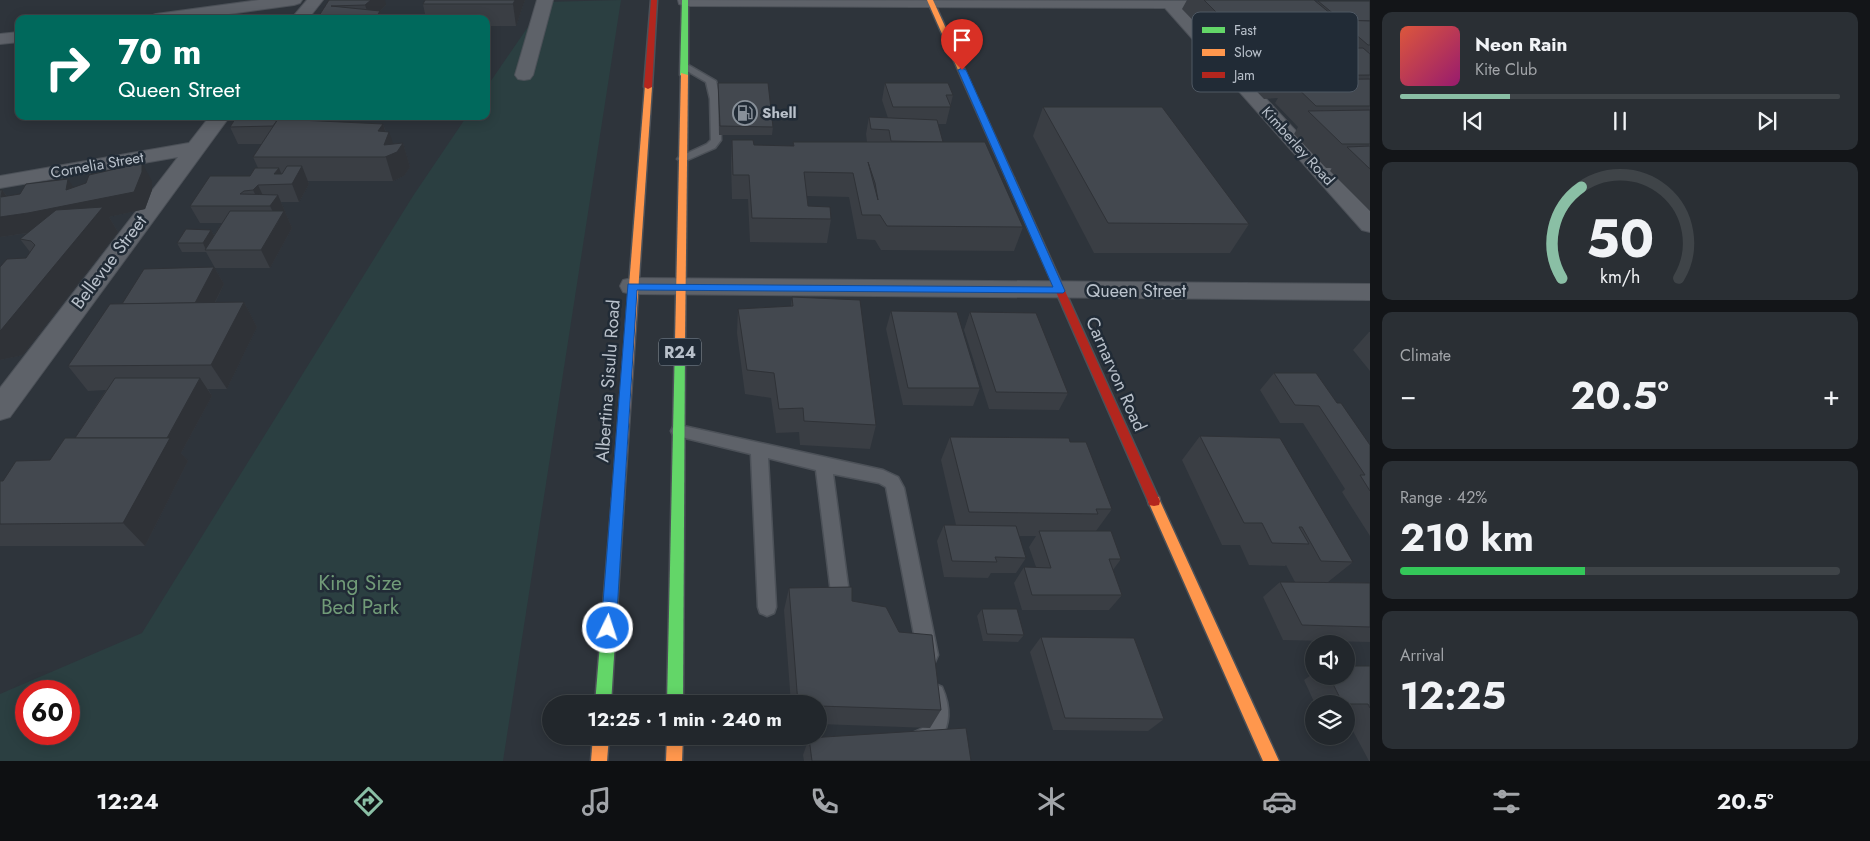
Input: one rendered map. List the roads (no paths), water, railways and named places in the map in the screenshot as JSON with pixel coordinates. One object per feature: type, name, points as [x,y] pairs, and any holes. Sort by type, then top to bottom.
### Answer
[{"type":"main road","name":"Albertina Sisulu Road","points":[[604,695],[654,0]]},
{"type":"main road","name":"R24","points":[[675,695],[685,0]]},
{"type":"main road","name":"Carnarvon Road","points":[[931,1],[1272,761]]},
{"type":"main road","points":[[599,761],[600,745]]},
{"type":"main road","points":[[674,761],[675,745]]},
{"type":"street","points":[[185,15],[294,0]]},
{"type":"street","points":[[302,15],[315,0]]},
{"type":"street","points":[[524,75],[545,0]]},
{"type":"street","points":[[685,0],[1236,4]]},
{"type":"street","name":"Kimberley Road","points":[[1167,2],[1192,29]]},
{"type":"street","points":[[0,39],[15,37]]},
{"type":"street","name":"Kimberley Road","points":[[1249,92],[1370,225]]},
{"type":"street","name":"Bellevue Street","points":[[0,409],[217,120]]},
{"type":"street","name":"Cornelia Street","points":[[0,182],[194,148]]},
{"type":"street","name":"Queen Street","points":[[632,286],[1060,291],[1370,292]]},
{"type":"lane","points":[[683,159],[711,146],[717,135],[711,81],[685,66]]},
{"type":"lane","points":[[679,431],[883,477],[892,482],[896,488],[939,714],[937,727],[927,738],[905,742]]},
{"type":"lane","points":[[759,450],[767,608]]},
{"type":"lane","points":[[824,465],[842,601]]},
{"type":"place","name":"Shell","points":[[745,113]]},
{"type":"park label","name":"King Size Bed Park","points":[[360,595]]}]
